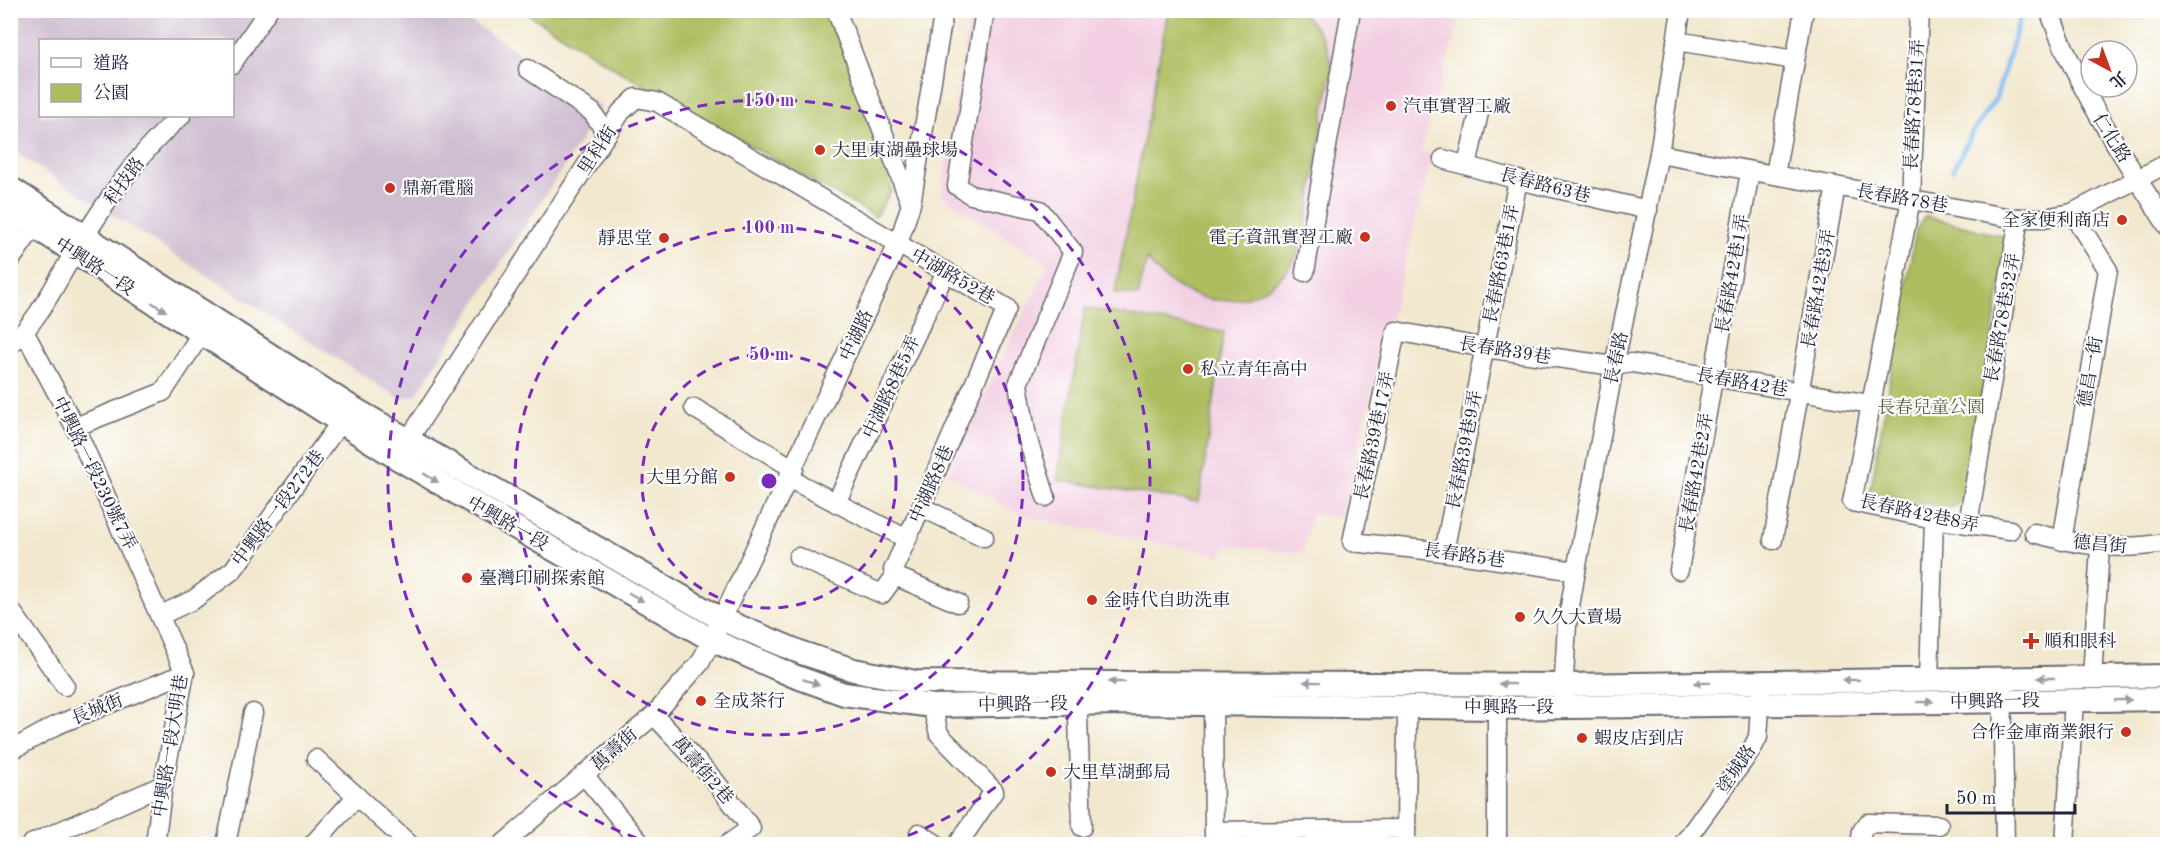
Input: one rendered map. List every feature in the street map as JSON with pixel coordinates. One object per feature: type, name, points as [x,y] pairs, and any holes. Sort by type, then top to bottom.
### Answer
[{"type":"main road","name":"中興路一段","points":[[10,188],[79,245],[201,334],[403,448],[712,640],[794,676],[844,694],[932,706],[1213,681],[1563,696],[1761,694],[2001,701],[2168,699]]},
{"type":"main road","name":"中興路一段","points":[[10,211],[34,226],[79,245],[347,415]]},
{"type":"main road","name":"中興路一段","points":[[403,448],[721,619],[802,653],[844,666],[916,682],[1213,704],[1497,708],[1563,696]]},
{"type":"main road","name":"中興路一段","points":[[1761,694],[1929,679],[2168,676]]},
{"type":"street","points":[[234,61],[268,10]]},
{"type":"street","points":[[836,10],[911,204]]},
{"type":"street","name":"中湖路","points":[[712,640],[792,474],[898,244],[911,204],[944,10]]},
{"type":"street","points":[[985,10],[957,186],[971,195],[1040,210],[1073,252],[1018,384],[1027,437],[1046,497]]},
{"type":"street","points":[[1305,272],[1351,10]]},
{"type":"street","name":"長春路","points":[[1563,696],[1568,624],[1576,571],[1614,366],[1659,154],[1682,10]]},
{"type":"street","points":[[1775,175],[1804,10]]},
{"type":"street","name":"長春路78巷31弄","points":[[1870,404],[1911,199],[1919,10]]},
{"type":"street","name":"仁化路","points":[[2049,10],[2075,75],[2101,123],[2168,228]]},
{"type":"street","points":[[1677,41],[1795,60]]},
{"type":"street","points":[[528,69],[592,112],[607,134]]},
{"type":"street","name":"里科街","points":[[403,448],[621,112],[636,98],[657,102],[898,244]]},
{"type":"street","points":[[1467,165],[1479,113]]},
{"type":"street","name":"科技路","points":[[10,345],[25,333],[79,245],[156,137],[180,117]]},
{"type":"street","name":"長春路78巷","points":[[1659,154],[2019,218],[2044,218],[2072,213],[2168,162]]},
{"type":"street","name":"長春路63巷","points":[[1443,159],[1518,180],[1648,210]]},
{"type":"street","name":"長春路42巷1弄","points":[[1714,377],[1750,171]]},
{"type":"street","name":"長春路63巷1弄","points":[[1485,348],[1518,180]]},
{"type":"street","name":"長春路42巷3弄","points":[[1773,540],[1836,186]]},
{"type":"street","name":"德昌一街","points":[[2062,541],[2108,270],[2072,213]]},
{"type":"street","name":"長春路78巷32弄","points":[[1968,524],[2019,218]]},
{"type":"street","points":[[10,261],[34,226]]},
{"type":"street","name":"中湖路52巷","points":[[898,244],[1007,308]]},
{"type":"street","name":"中湖路8巷5弄","points":[[836,503],[946,271]]},
{"type":"street","name":"中湖路8巷","points":[[694,408],[836,503],[907,539],[1007,308]]},
{"type":"street","name":"長春路39巷","points":[[1396,331],[1485,348],[1614,366]]},
{"type":"street","name":"長春路39巷17弄","points":[[1352,542],[1396,331]]},
{"type":"street","name":"中興路一段230號7弄","points":[[25,333],[75,427],[161,615]]},
{"type":"street","points":[[75,427],[163,392],[201,334]]},
{"type":"street","name":"長春路39巷9弄","points":[[1444,552],[1485,348]]},
{"type":"street","name":"長春路42巷","points":[[1614,366],[1632,363],[1870,404]]},
{"type":"street","name":"長春路42巷2弄","points":[[1679,570],[1714,377]]},
{"type":"street","name":"長春路42巷8弄","points":[[1870,404],[1852,501],[1934,519],[2010,530]]},
{"type":"street","name":"中興路一段272巷","points":[[161,615],[193,600],[232,570],[347,415]]},
{"type":"street","points":[[921,507],[984,537]]},
{"type":"street","points":[[1929,679],[1934,519]]},
{"type":"street","name":"德昌街","points":[[2034,533],[2062,541],[2100,547],[2144,547],[2168,542]]},
{"type":"street","points":[[907,539],[893,570],[895,576],[958,603]]},
{"type":"street","name":"長春路5巷","points":[[1352,542],[1444,552],[1576,571]]},
{"type":"street","points":[[2092,678],[2100,547]]},
{"type":"street","points":[[798,557],[882,594],[895,576]]},
{"type":"street","points":[[10,609],[65,686]]},
{"type":"street","name":"中興路一段大明巷","points":[[155,844],[163,785],[185,673],[161,615]]},
{"type":"street","name":"萬壽街","points":[[503,844],[654,715],[700,663],[712,640]]},
{"type":"street","name":"長城街","points":[[10,751],[57,725],[185,673]]},
{"type":"street","points":[[2002,678],[2005,844]]},
{"type":"street","points":[[1213,681],[1214,838],[1406,837],[1407,706]]},
{"type":"street","points":[[1076,693],[1082,826]]},
{"type":"street","name":"塗城路","points":[[1683,844],[1752,749],[1758,737],[1761,694]]},
{"type":"street","points":[[2065,844],[2074,700]]},
{"type":"street","points":[[932,706],[939,734],[994,790],[958,844]]},
{"type":"street","points":[[1497,708],[1497,844]]},
{"type":"street","points":[[226,844],[253,713]]},
{"type":"street","name":"萬壽街2巷","points":[[654,715],[715,781],[751,828],[728,844]]},
{"type":"street","points":[[316,759],[409,844]]},
{"type":"street","points":[[584,775],[641,844]]},
{"type":"street","points":[[31,844],[163,785]]},
{"type":"street","points":[[314,844],[357,796]]},
{"type":"street","points":[[1860,844],[1862,831],[1868,823],[1939,825]]},
{"type":"street","points":[[919,833],[936,844]]},
{"type":"shaded area","points":[[10,11],[455,11],[602,107],[416,395],[400,399],[11,150]]},
{"type":"shaded area","name":"私立青年高中","points":[[971,11],[1462,11],[1421,152],[1433,154],[1340,518],[1312,514],[1303,554],[1226,545],[1223,556],[1023,516],[947,474],[1048,264],[941,196]]},
{"type":"green space","points":[[1191,10],[1301,11],[1316,29],[1330,57],[1331,76],[1312,190],[1299,250],[1293,262],[1278,280],[1260,292],[1240,299],[1220,300],[1199,297],[1162,276],[1147,259],[1138,296],[1115,293],[1168,11],[1187,11],[1187,14]]},
{"type":"green space","name":"大里東湖壘球場","points":[[523,11],[826,11],[871,110],[892,190],[876,217],[619,71]]},
{"type":"green space","name":"長春兒童公園","points":[[1925,216],[2009,238],[1963,500],[1951,508],[1870,494],[1916,230]]},
{"type":"green space","points":[[1085,308],[1224,332],[1199,502],[1057,480]]},
{"type":"waterway","points":[[1953,170],[1972,133],[1996,98],[2020,18]]},
{"type":"place","name":"汽車實習工廠","points":[[1391,106]]},
{"type":"place","name":"大里東湖壘球場","points":[[820,150]]},
{"type":"place","name":"鼎新電腦","points":[[390,188]]},
{"type":"place","name":"全家便利商店","points":[[2122,220]]},
{"type":"place","name":"電子資訊實習工廠","points":[[1365,237]]},
{"type":"place","name":"靜思堂","points":[[664,238]]},
{"type":"place","name":"私立青年高中","points":[[1188,369]]},
{"type":"place","name":"大里分館","points":[[730,477]]},
{"type":"place","name":"臺灣印刷探索館","points":[[467,578]]},
{"type":"place","name":"金時代自助洗車","points":[[1092,600]]},
{"type":"place","name":"久久大賣場","points":[[1520,617]]},
{"type":"place","name":"順和眼科","points":[[2031,641]]},
{"type":"place","name":"全成茶行","points":[[701,701]]},
{"type":"place","name":"合作金庫商業銀行","points":[[2126,732]]},
{"type":"place","name":"蝦皮店到店","points":[[1582,738]]},
{"type":"place","name":"大里草湖郵局","points":[[1051,772]]}]
